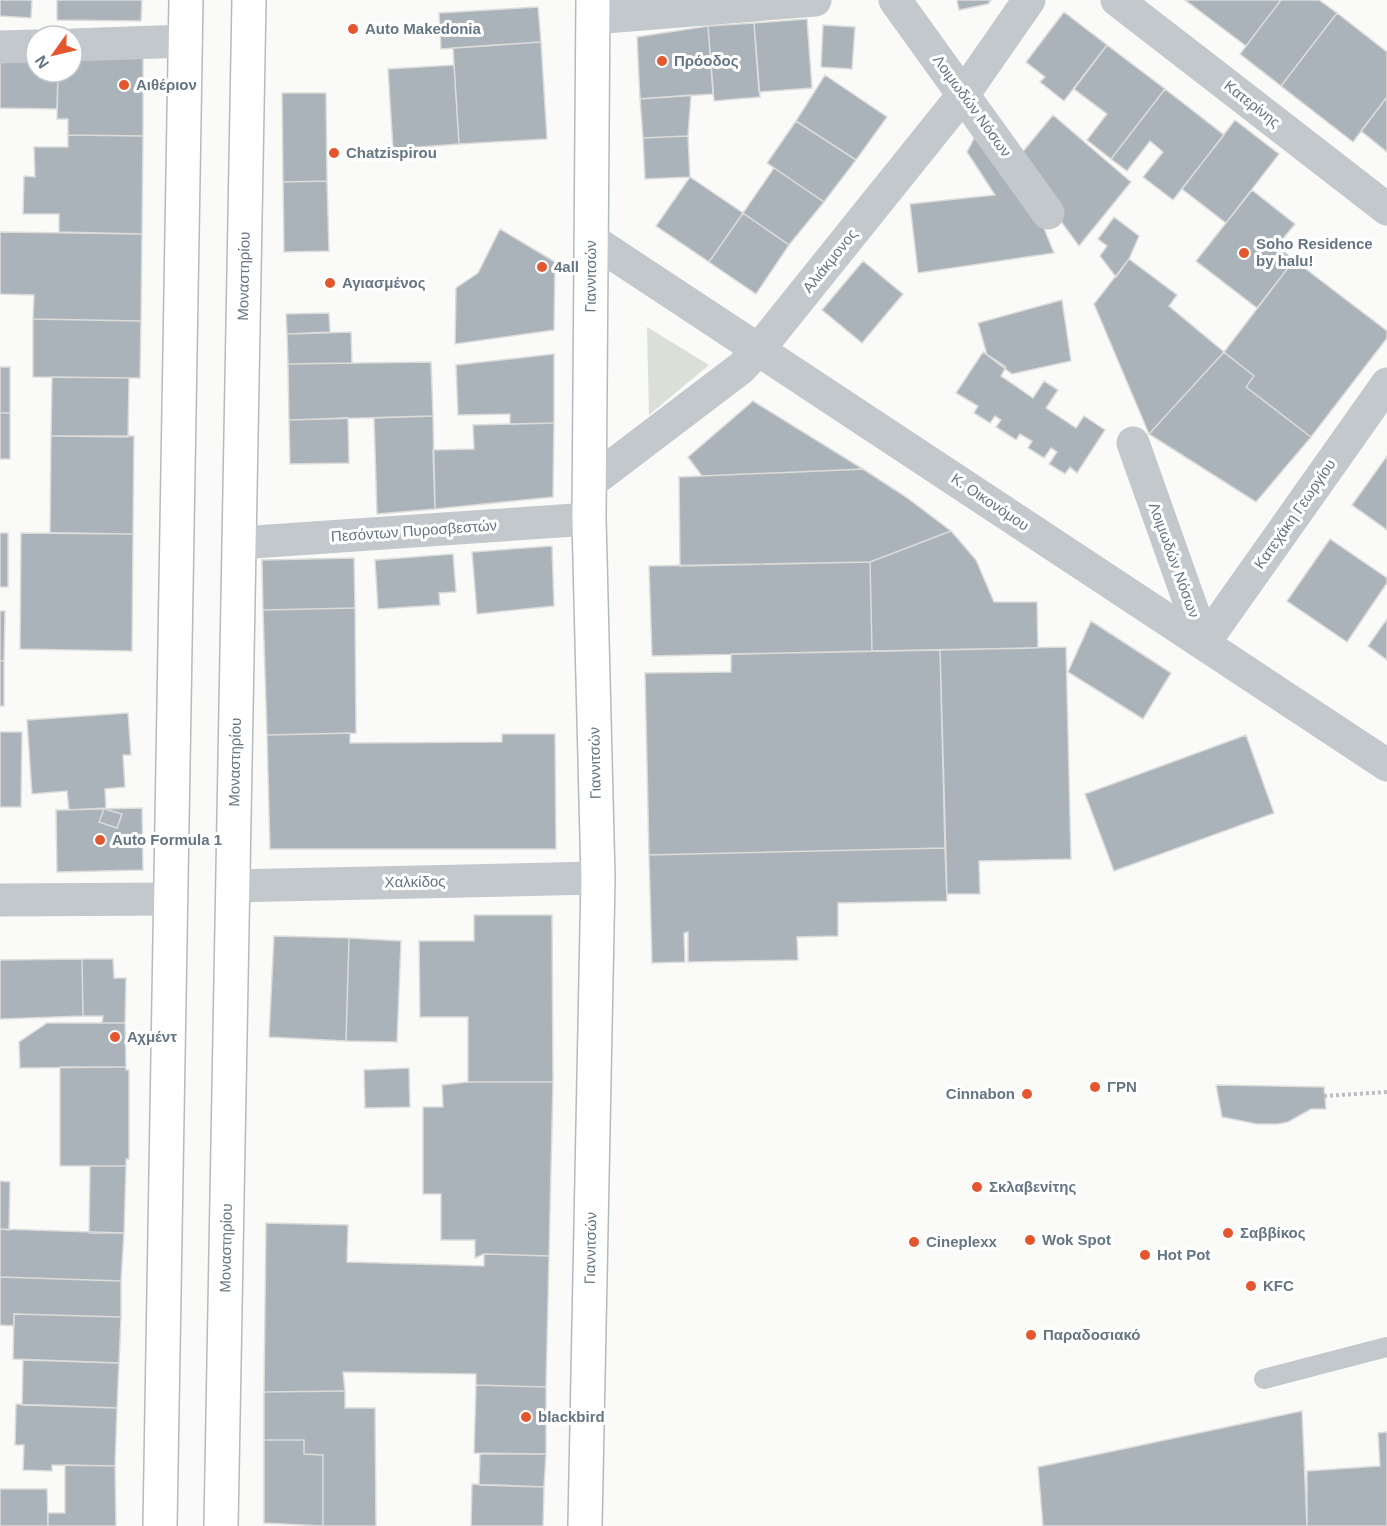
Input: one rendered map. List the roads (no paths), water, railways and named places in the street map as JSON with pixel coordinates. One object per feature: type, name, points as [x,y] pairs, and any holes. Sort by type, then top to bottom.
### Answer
[{"type":"main road","points":[[160,1526],[186,0]]},
{"type":"main road","name":"Μοναστηρίου","points":[[221,1526],[249,0]]},
{"type":"main road","name":"Γιαννιτσών","points":[[585,1526],[598,878],[589,519],[593,9]]},
{"type":"street","points":[[593,9],[815,0]]},
{"type":"street","name":"Λοιμωδών Νόσων","points":[[895,0],[1048,213]]},
{"type":"street","name":"Αλιάκμονος","points":[[591,482],[741,368],[759,349],[963,95],[1029,0]]},
{"type":"street","name":"Κατερίνης","points":[[1117,0],[1387,209]]},
{"type":"street","points":[[84,45],[186,41]]},
{"type":"street","points":[[0,47],[24,46]]},
{"type":"street","name":"Κ. Οικονόμου","points":[[592,240],[1387,765]]},
{"type":"street","name":"Κατεχάκη Γεωργίου","points":[[1204,643],[1387,384]]},
{"type":"street","name":"Λοιμωδών Νόσων","points":[[1132,443],[1204,643]]},
{"type":"street","name":"Πεσόντων Πυροσβεστών","points":[[239,543],[589,519]]},
{"type":"street","name":"Χαλκίδος","points":[[233,886],[598,878]]},
{"type":"street","points":[[0,900],[171,899]]},
{"type":"lane","points":[[1264,1379],[1387,1347]]},
{"type":"place","name":"Auto Makedonia","points":[[353,29]]},
{"type":"place","name":"Πρόοδος","points":[[662,61]]},
{"type":"place","name":"Αιθέριον","points":[[124,85]]},
{"type":"place","name":"Chatzispirou","points":[[334,153]]},
{"type":"place","name":"Soho Residence by halu!","points":[[1244,253]]},
{"type":"place","name":"4all","points":[[542,267]]},
{"type":"place","name":"Αγιασμένος","points":[[330,283]]},
{"type":"place","name":"Auto Formula 1","points":[[100,840]]},
{"type":"place","name":"Αχμέντ","points":[[115,1037]]},
{"type":"place","name":"ΓΡΝ","points":[[1095,1087]]},
{"type":"place","name":"Cinnabon","points":[[1027,1094]]},
{"type":"place","name":"Σκλαβενίτης","points":[[977,1187]]},
{"type":"place","name":"Σαββίκος","points":[[1228,1233]]},
{"type":"place","name":"Wok Spot","points":[[1030,1240]]},
{"type":"place","name":"Cineplexx","points":[[914,1242]]},
{"type":"place","name":"Hot Pot","points":[[1145,1255]]},
{"type":"place","name":"KFC","points":[[1251,1286]]},
{"type":"place","name":"Παραδοσιακό","points":[[1031,1335]]},
{"type":"place","name":"blackbird","points":[[526,1417]]}]
